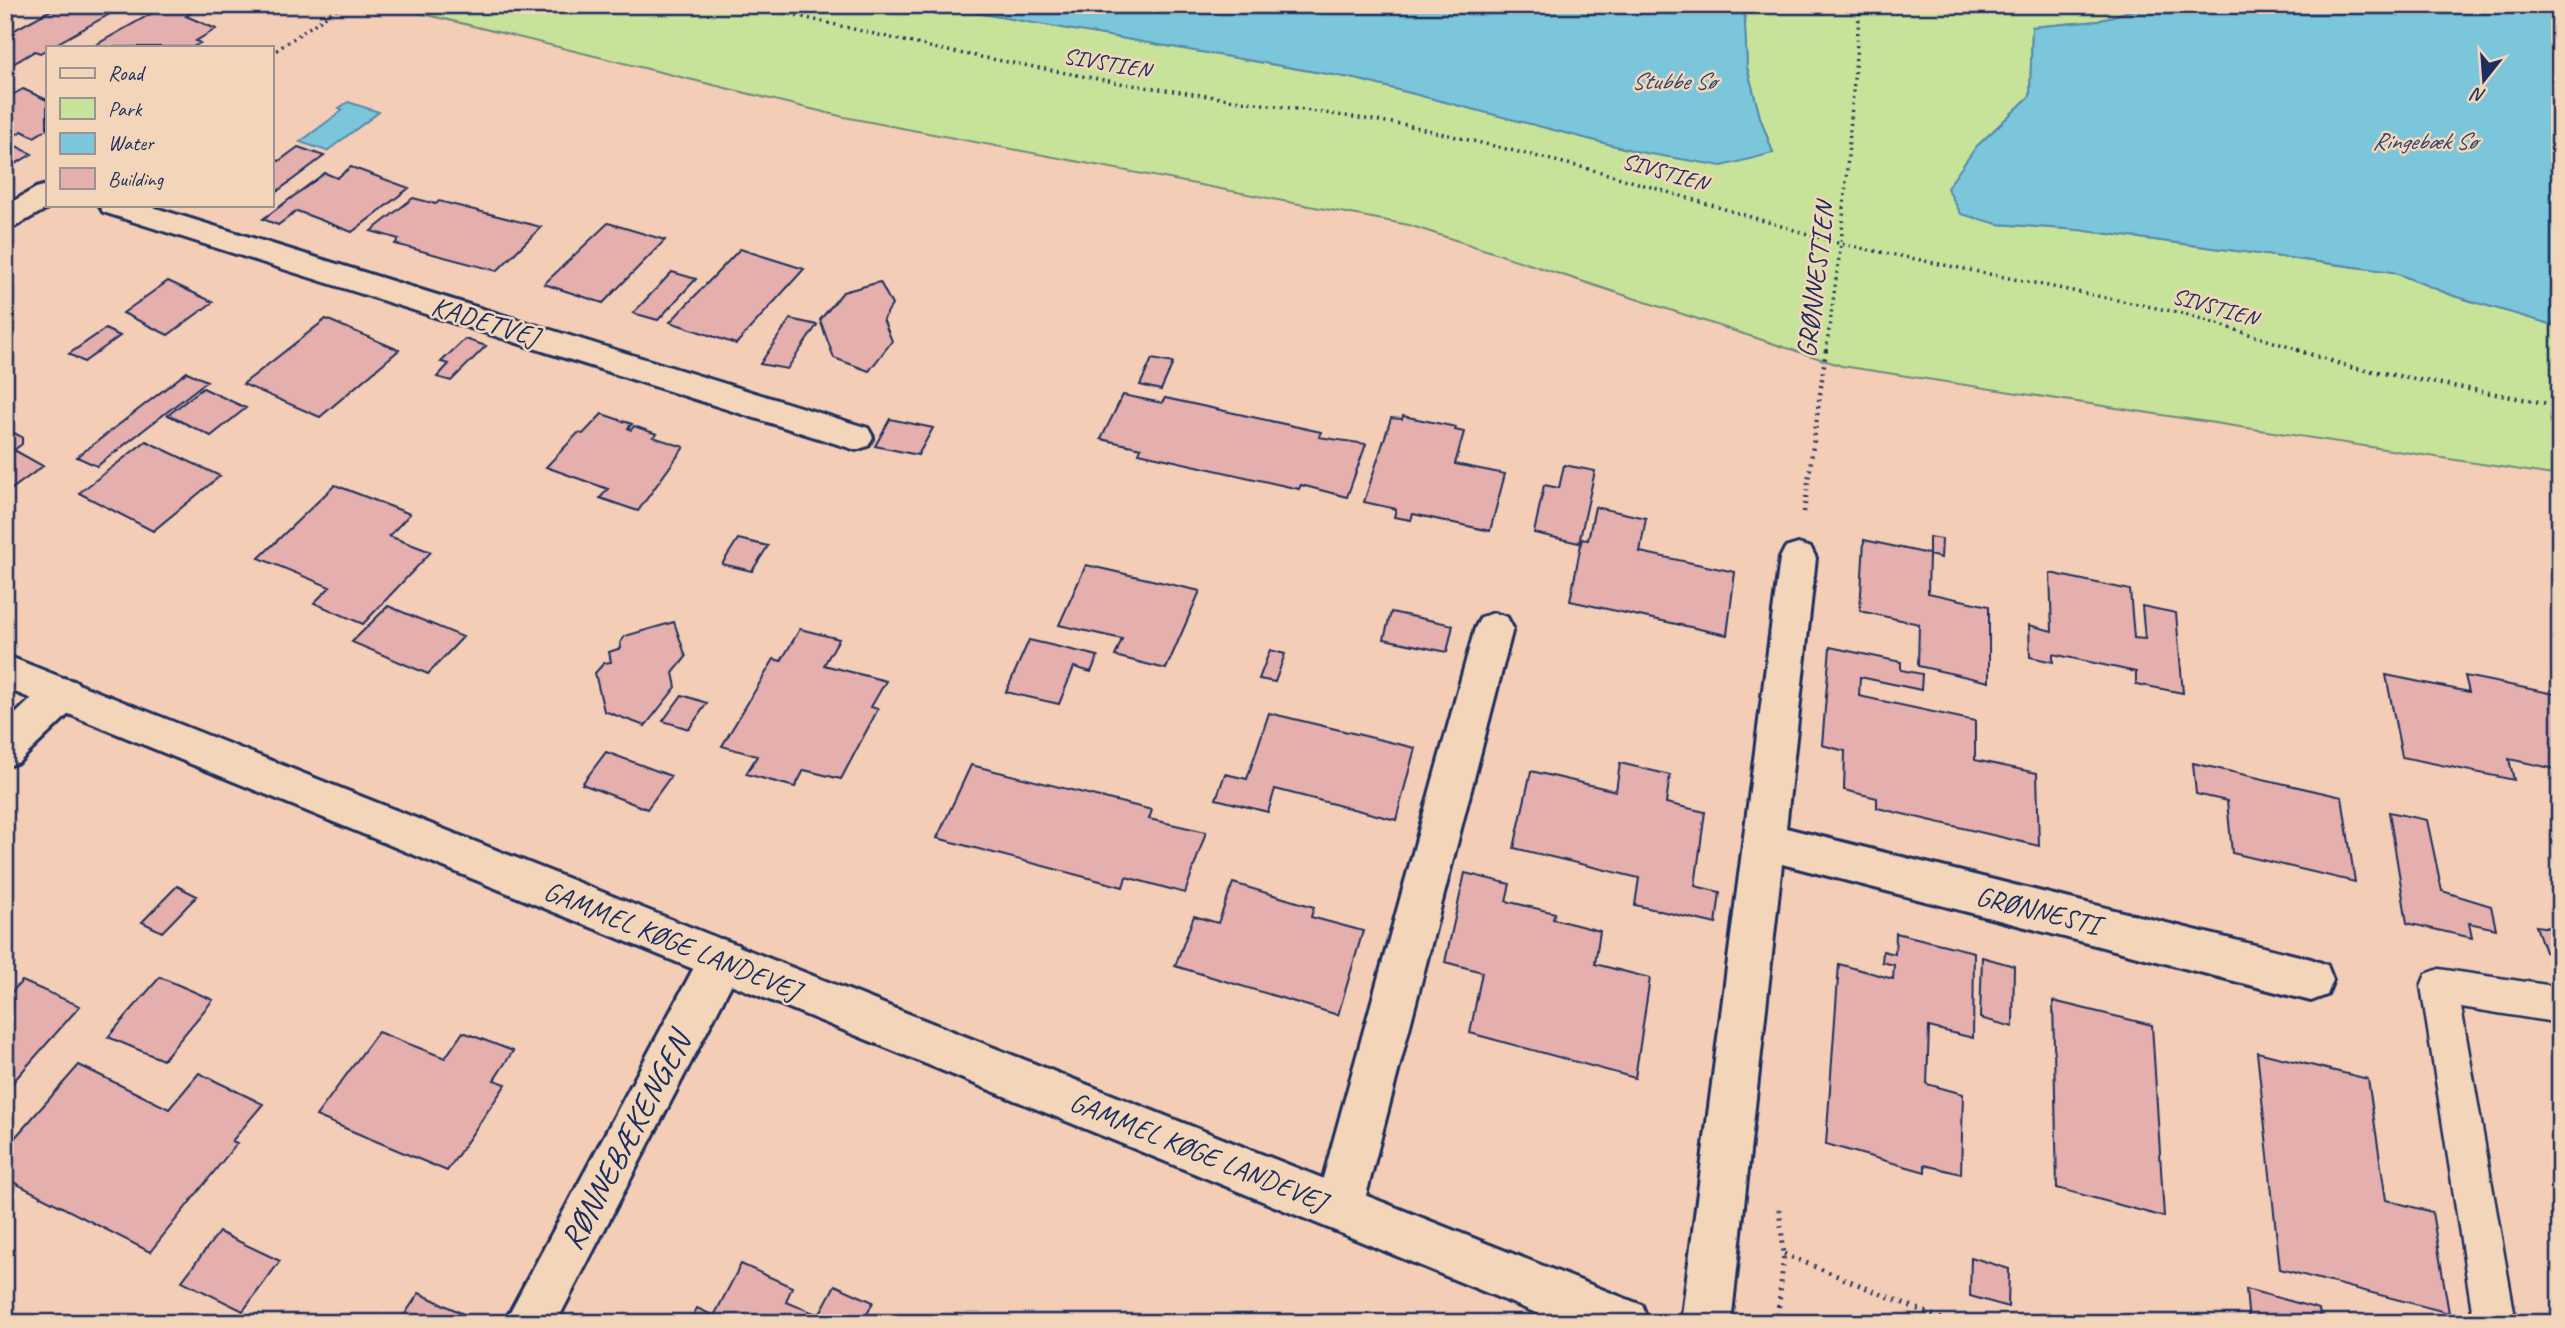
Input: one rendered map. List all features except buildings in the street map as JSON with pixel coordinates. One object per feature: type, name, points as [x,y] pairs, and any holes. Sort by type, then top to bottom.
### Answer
[{"type":"street","points":[[5,219],[46,196]]},
{"type":"street","name":"KADETVEJ","points":[[117,206],[856,437]]},
{"type":"street","points":[[1706,1323],[1798,558]]},
{"type":"street","name":"GAMMEL KØGE LANDEVEJ","points":[[1339,1207],[1494,628]]},
{"type":"street","name":"GAMMEL KØGE LANDEVEJ","points":[[5,671],[1623,1323]]},
{"type":"street","points":[[5,750],[63,694]]},
{"type":"street","name":"GRØNNESTI","points":[[1765,841],[2311,980]]},
{"type":"street","name":"RØNNEBÆKENGEN","points":[[529,1323],[722,960]]},
{"type":"lane","points":[[2495,1323],[2439,986],[2560,1005]]},
{"type":"path","points":[[273,53],[342,5]]},
{"type":"path","name":"SIVSTIEN","points":[[752,5],[938,50],[1125,85],[1407,125],[1601,172],[1841,244],[2186,314],[2350,367],[2560,406]]},
{"type":"path","name":"GRØNNESTIEN","points":[[1798,558],[1841,244],[1860,5]]},
{"type":"path","points":[[1784,1254],[1952,1323]]},
{"type":"green space","points":[[387,5],[931,5],[1356,79],[1639,152],[1773,153],[1747,67],[1744,5],[2149,5],[2098,21],[2032,27],[2030,96],[1976,147],[1998,224],[2079,230],[2393,272],[2454,296],[2560,327],[2560,476],[1842,366],[1409,225],[844,117]]},
{"type":"water","name":"Stubbe Sø","points":[[931,5],[1744,5],[1747,67],[1773,153],[1722,166],[1639,152],[1356,79]]},
{"type":"water","name":"Ringebæk Sø","points":[[2149,5],[2560,5],[2560,327],[2454,296],[2393,272],[2079,230],[1998,224],[1961,214],[1947,188],[1976,147],[2030,96],[2032,27],[2098,21]]},
{"type":"water","points":[[348,102],[379,112],[327,151],[300,142],[343,110],[339,108]]}]
